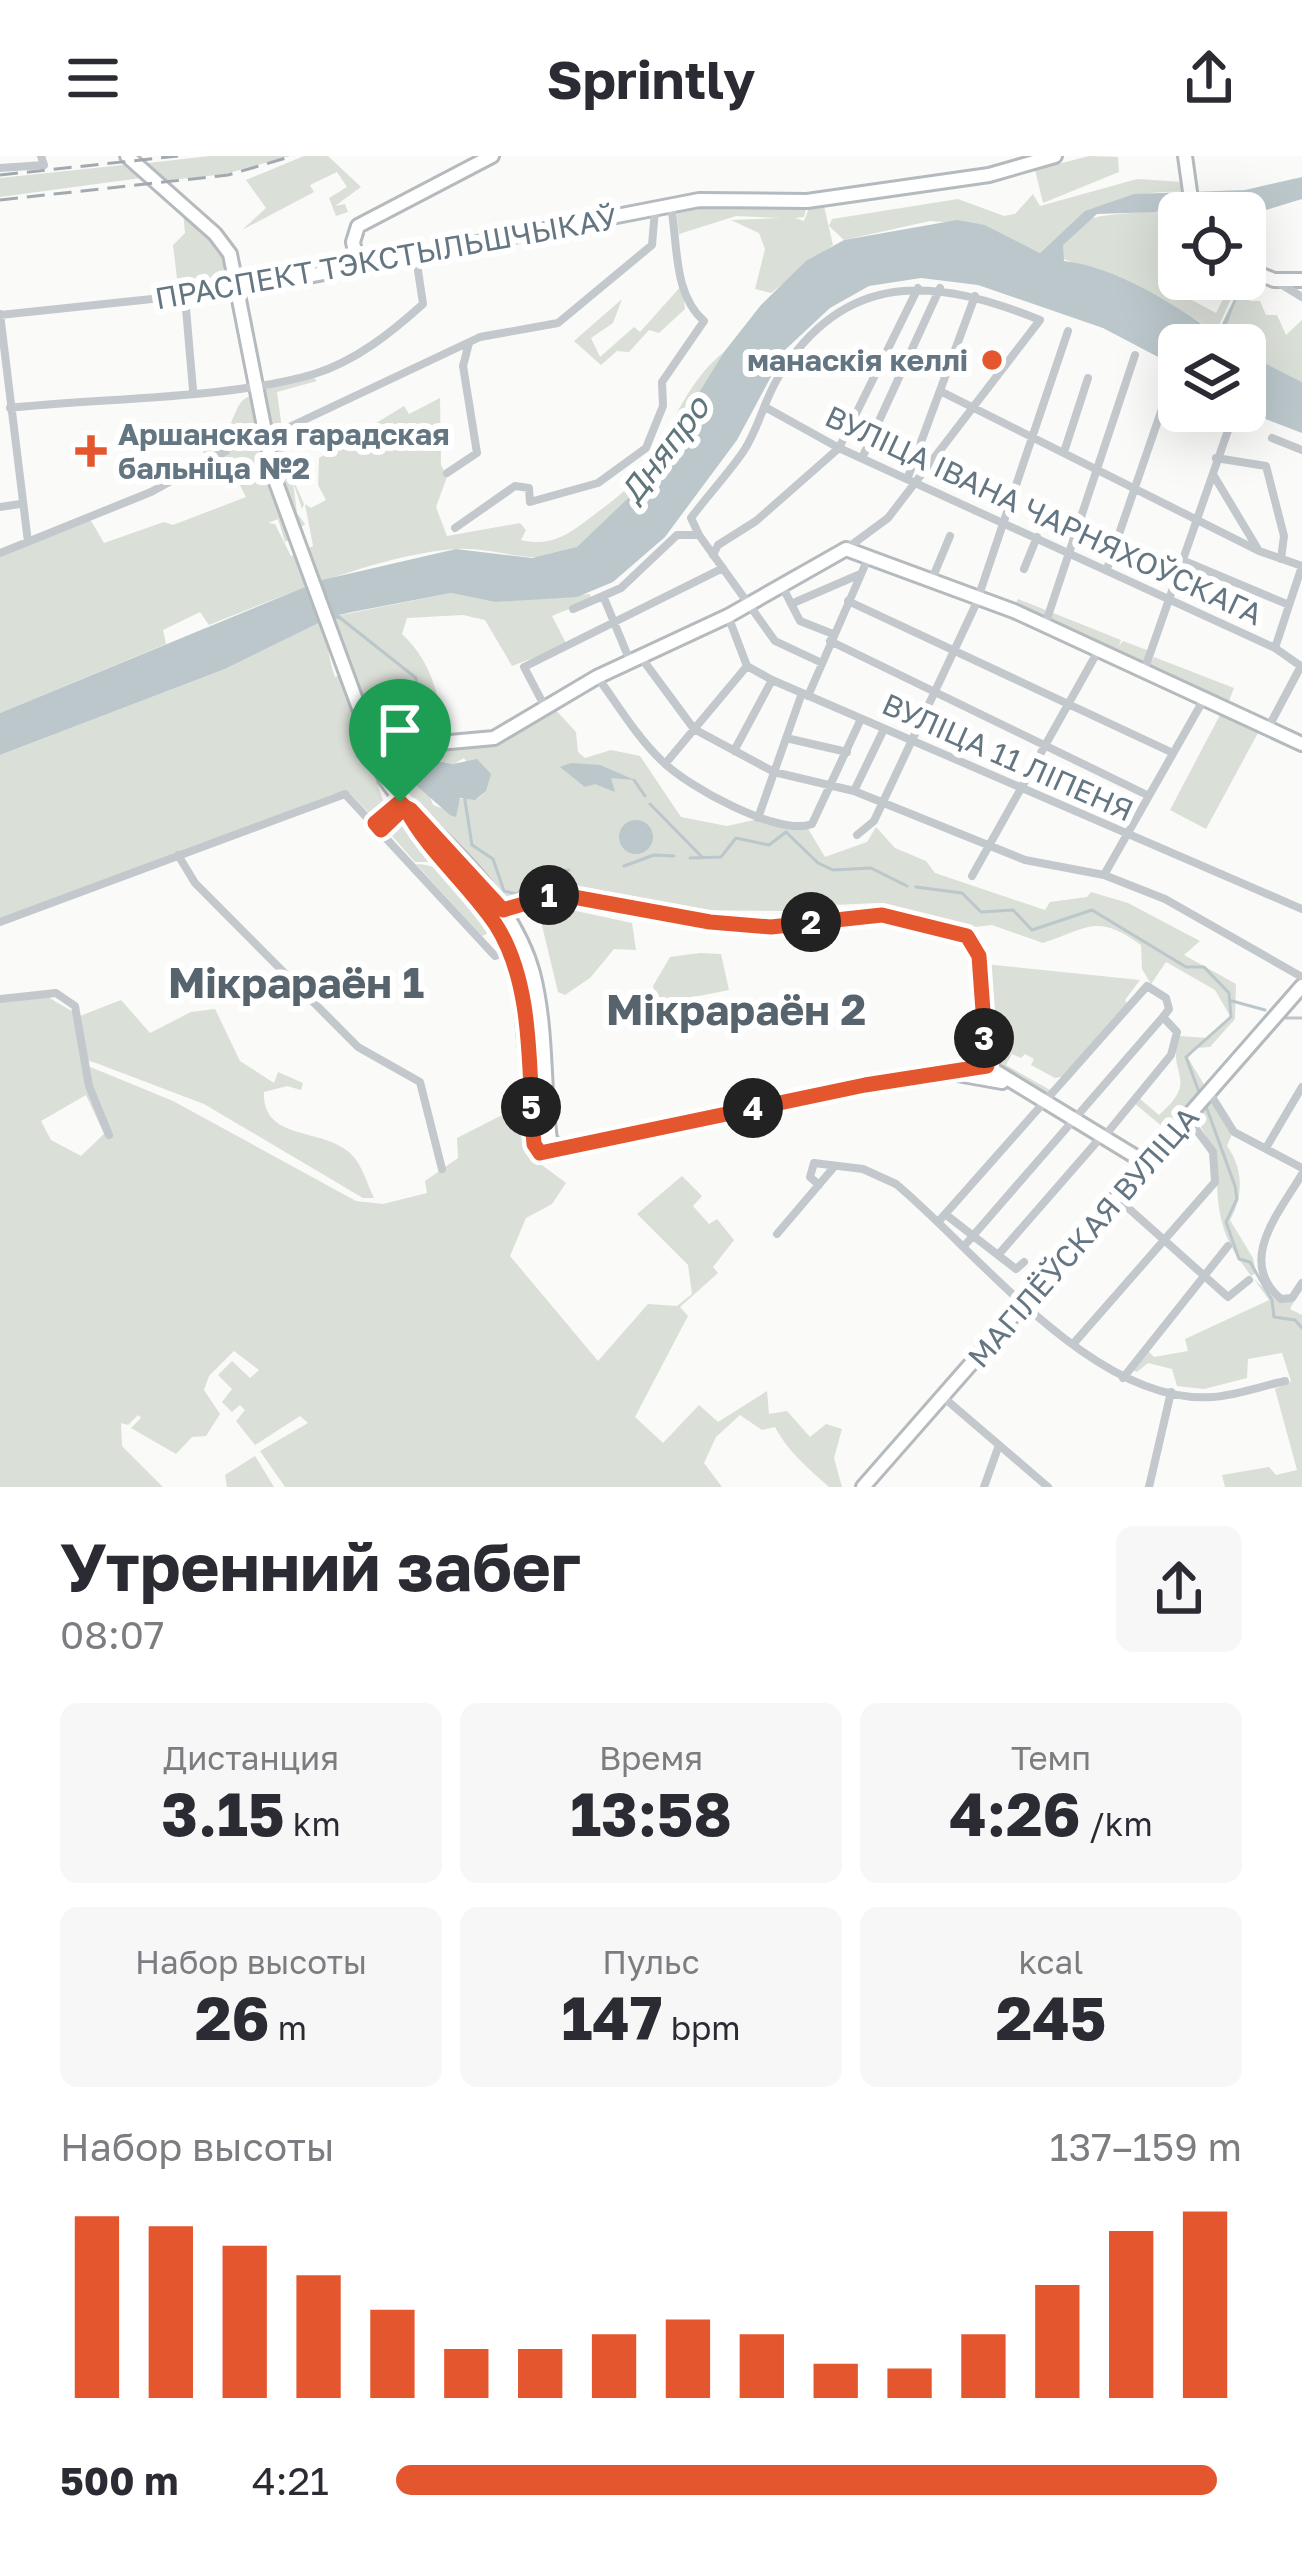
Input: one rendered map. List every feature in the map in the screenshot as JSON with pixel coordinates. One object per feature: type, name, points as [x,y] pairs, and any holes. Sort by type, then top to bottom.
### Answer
[{"type":"main road","points":[[127,156],[223,243],[241,290],[274,476],[339,659],[369,738],[403,805],[497,914],[533,973],[550,1140],[562,1149]]},
{"type":"main road","name":"ПРАСПЕКТ ТЭКСТЫЛЬШЧЫКАЎ","points":[[241,290],[699,200],[807,200],[972,178],[1055,156]]},
{"type":"main road","points":[[1185,156],[1190,192]]},
{"type":"main road","points":[[358,267],[353,242],[358,226],[488,158]]},
{"type":"main road","points":[[1266,276],[1302,278]]},
{"type":"main road","points":[[369,738],[485,740],[597,677],[728,616],[846,549],[978,596],[1302,744]]},
{"type":"main road","points":[[497,914],[520,990],[534,1144],[540,1153],[926,1073],[987,1066],[1146,1163]]},
{"type":"main road","name":"МАГІЛЁЎСКАЯ ВУЛІЦА","points":[[863,1487],[1302,982]]},
{"type":"main road","points":[[926,1073],[990,1078],[1032,1094]]},
{"type":"street","points":[[0,168],[44,165],[41,156]]},
{"type":"street","points":[[455,528],[515,486],[529,488],[530,502],[598,483],[652,440],[663,406],[662,382],[704,321],[689,308],[677,267],[671,206]]},
{"type":"street","points":[[285,429],[469,342],[496,332],[558,323],[652,245],[656,210]]},
{"type":"street","points":[[10,408],[258,384],[318,373],[360,354],[425,298],[416,257]]},
{"type":"street","points":[[1274,280],[1302,297]]},
{"type":"street","points":[[713,555],[838,448],[918,288]]},
{"type":"street","points":[[822,663],[775,640],[699,535],[693,514],[744,451],[786,365],[851,305],[918,288],[976,296],[1040,320],[878,529],[846,549]]},
{"type":"street","points":[[862,458],[940,288]]},
{"type":"street","name":"ПРАСПЕКТ ТЭКСТЫЛЬШЧЫКАЎ","points":[[0,315],[241,290]]},
{"type":"street","points":[[912,480],[976,296]]},
{"type":"street","points":[[185,298],[193,390]]},
{"type":"street","points":[[0,315],[28,542]]},
{"type":"street","points":[[857,835],[874,821],[883,804],[978,596],[1068,331]]},
{"type":"street","points":[[447,473],[477,451],[464,366],[469,342]]},
{"type":"street","points":[[1045,626],[1135,356]]},
{"type":"street","points":[[1064,452],[1088,378]]},
{"type":"street","points":[[940,392],[1259,551],[1302,566],[1298,595],[1289,605],[1275,648]]},
{"type":"street","name":"ВУЛІЦА ІВАНА ЧАРНЯХОЎСКАГА","points":[[766,407],[838,448],[1275,648],[1301,667]]},
{"type":"street","points":[[1107,569],[1158,432]]},
{"type":"street","points":[[1144,671],[1227,432]]},
{"type":"street","points":[[1272,438],[1302,450]]},
{"type":"street","points":[[0,553],[151,492],[226,452]]},
{"type":"street","points":[[1216,458],[1266,466],[1284,536],[1281,559]]},
{"type":"street","points":[[1214,476],[1259,551]]},
{"type":"street","points":[[0,507],[20,504]]},
{"type":"street","points":[[573,609],[604,598],[647,568],[677,535],[699,535]]},
{"type":"street","points":[[932,579],[950,536]]},
{"type":"street","points":[[1024,568],[1036,537]]},
{"type":"street","points":[[758,818],[786,738],[869,555]]},
{"type":"street","points":[[1182,560],[1289,605]]},
{"type":"street","points":[[544,707],[522,669],[723,568]]},
{"type":"street","points":[[791,604],[859,574]]},
{"type":"street","points":[[781,585],[800,621],[1148,795]]},
{"type":"street","points":[[604,598],[635,659],[694,729],[775,772],[854,791],[1047,866],[1103,875],[1183,909],[1302,982]]},
{"type":"street","points":[[848,601],[1173,753]]},
{"type":"street","points":[[665,764],[747,667],[728,616]]},
{"type":"street","points":[[972,876],[1098,650]]},
{"type":"street","name":"ВУЛІЦА 11 ЛІПЕНЯ","points":[[747,667],[1019,790],[1302,909]]},
{"type":"street","points":[[1268,728],[1301,667]]},
{"type":"street","points":[[597,677],[665,764],[758,818],[802,827],[812,824],[862,719]]},
{"type":"street","points":[[734,751],[772,680]]},
{"type":"street","points":[[1103,875],[1204,699]]},
{"type":"street","points":[[854,791],[884,729]]},
{"type":"street","points":[[786,738],[847,752]]},
{"type":"street","points":[[0,922],[339,794],[350,797],[378,826],[495,956],[507,951]]},
{"type":"street","points":[[378,826],[403,805]]},
{"type":"street","points":[[178,855],[195,883],[348,1038],[420,1082],[442,1169]]},
{"type":"street","points":[[497,914],[557,894],[752,926],[882,915],[962,934],[979,956],[987,1066]]},
{"type":"street","points":[[942,1218],[1147,986],[1169,1004],[1163,1018],[965,1245]]},
{"type":"street","points":[[0,999],[56,993],[75,1006],[89,1086],[109,1135]]},
{"type":"street","points":[[999,1254],[1172,1055],[1177,1032],[1163,1018]]},
{"type":"street","points":[[1266,1148],[1302,1087]]},
{"type":"street","points":[[1209,1092],[1234,1132],[1302,1171],[1259,1258],[1262,1280],[1286,1300],[1302,1283]]},
{"type":"street","points":[[1074,1343],[1215,1182],[1213,1152],[1187,1117]]},
{"type":"street","points":[[819,1184],[810,1177],[811,1166],[879,1174],[974,1234],[1016,1269],[1024,1262]]},
{"type":"street","points":[[777,1234],[835,1166]]},
{"type":"street","points":[[1116,1198],[1231,1299],[1249,1280]]},
{"type":"street","points":[[942,1218],[1026,1302],[1123,1378],[1171,1392],[1213,1397],[1286,1381]]},
{"type":"street","points":[[1123,1378],[1228,1246]]},
{"type":"street","points":[[1149,1487],[1171,1392]]},
{"type":"street","points":[[943,1397],[1048,1487]]},
{"type":"street","points":[[985,1487],[999,1445]]},
{"type":"shaded area","points":[[210,156],[290,156],[225,174],[161,181],[139,164]]},
{"type":"shaded area","points":[[304,156],[328,156],[361,187],[335,206],[345,204],[348,212],[336,216],[329,198],[347,187],[337,172],[310,185],[314,192],[242,230],[266,208],[246,180]]},
{"type":"shaded area","points":[[1089,156],[1118,157],[1119,172],[1043,203],[1035,170]]},
{"type":"shaded area","points":[[123,165],[141,178],[0,197],[0,178]]},
{"type":"shaded area","points":[[1302,177],[1302,199],[1266,210],[1266,192],[1190,192],[1245,190]]},
{"type":"shaded area","points":[[1137,179],[1183,182],[1182,192],[1140,195],[1104,206],[1072,225],[1040,253],[985,225],[930,221],[844,240],[829,226],[832,219],[958,199],[1004,216],[1015,214],[1033,194],[1040,206]]},
{"type":"shaded area","points":[[1158,193],[1158,211],[1097,214],[1063,245],[1064,261],[1122,278],[1201,324],[1158,324],[1158,357],[1103,328],[978,285],[921,278],[869,286],[830,308],[786,349],[737,440],[665,537],[613,582],[577,597],[495,602],[451,593],[339,615],[341,620],[331,617],[225,669],[0,755],[0,713],[322,580],[456,549],[532,558],[577,547],[643,484],[724,352],[761,305],[806,261],[844,240],[957,220],[985,225],[1040,253],[1085,211],[1134,194]]},
{"type":"shaded area","points":[[807,205],[804,217],[795,218],[804,221],[809,208],[824,206],[833,245],[771,293],[755,289],[765,249],[759,233],[731,220],[781,218],[736,216],[679,234],[676,209]]},
{"type":"shaded area","points":[[1158,209],[1158,297],[1061,258],[1065,240],[1085,221]]},
{"type":"shaded area","points":[[183,212],[216,242],[229,272],[225,280],[178,287],[173,245],[185,233]]},
{"type":"shaded area","points":[[682,285],[685,309],[659,333],[649,330],[629,352],[617,351],[601,365],[574,341],[622,299],[613,323],[591,338],[600,357],[634,327],[640,332]]},
{"type":"shaded area","points":[[1163,300],[1192,300],[1216,313],[1222,300],[1230,300],[1220,324],[1203,324]]},
{"type":"shaded area","points":[[1234,300],[1227,324],[1222,324]]},
{"type":"shaded area","points":[[1235,300],[1260,301],[1266,315],[1277,315],[1286,335],[1302,320],[1302,382],[1266,364],[1266,324],[1227,323]]},
{"type":"shaded area","points":[[724,352],[646,482],[606,526],[566,552],[535,557],[472,549],[426,553],[331,578],[209,625],[200,612],[163,630],[166,644],[0,713],[0,556],[90,519],[104,543],[164,522],[173,525],[246,497],[228,462],[210,469],[195,431],[209,433],[231,423],[245,398],[255,395],[267,474],[290,539],[285,542],[278,519],[268,523],[275,524],[291,556],[313,546],[305,504],[311,508],[326,500],[318,485],[319,458],[404,406],[409,414],[440,398],[441,465],[447,477],[436,507],[447,536],[520,523],[526,530],[521,540],[538,542],[568,533],[627,488],[643,471],[700,376]]},
{"type":"shaded area","points":[[1266,364],[1302,382],[1302,433],[1266,419]]},
{"type":"shaded area","points":[[317,381],[277,392],[287,465],[304,504],[302,509],[293,482],[297,513],[305,524],[297,531],[268,429],[263,386]]},
{"type":"shaded area","points":[[451,593],[495,602],[590,594],[591,600],[552,616],[567,645],[512,666],[485,620],[463,615],[407,618],[402,634],[427,668],[446,736],[479,737],[440,740],[372,732],[331,617]]},
{"type":"shaded area","points":[[1018,599],[1121,640],[1119,646],[1123,641],[1152,652],[1145,663],[1015,605]]},
{"type":"shaded area","points":[[321,622],[335,677],[341,675],[384,803],[370,814],[350,793],[333,794],[0,920],[0,755],[225,669]]},
{"type":"shaded area","points":[[1154,657],[1234,688],[1229,701],[1149,665]]},
{"type":"shaded area","points":[[553,707],[576,732],[578,752],[585,758],[611,750],[640,756],[681,817],[727,826],[763,818],[807,827],[825,857],[867,842],[876,827],[895,848],[926,861],[935,873],[1045,910],[1050,902],[1087,897],[1091,892],[1128,903],[1200,941],[1184,955],[1236,984],[1235,1019],[1210,1047],[1197,1048],[1188,1058],[1205,1086],[1217,1075],[1170,1126],[1163,1127],[1134,1103],[1139,1098],[1159,1115],[1178,1093],[1179,1036],[1209,1038],[1230,1016],[1215,990],[1166,962],[1151,984],[1142,969],[1141,945],[1102,926],[1043,943],[992,925],[956,929],[880,912],[878,903],[811,906],[812,919],[799,918],[796,911],[650,910],[563,890],[509,900],[407,798],[379,746],[473,748],[495,743]],"holes":[[[423,758],[454,764],[464,758],[486,791],[477,799],[460,799],[455,813],[433,805],[428,792],[415,784]]]},
{"type":"shaded area","points":[[1220,715],[1259,731],[1206,829],[1170,810]]},
{"type":"shaded area","points":[[423,758],[453,764],[477,759],[491,774],[486,791],[475,800],[460,798],[456,817],[450,815],[410,780],[412,767]]},
{"type":"shaded area","points":[[600,765],[635,780],[611,778],[615,792],[595,784],[585,787],[560,767]]},
{"type":"shaded area","points":[[407,819],[436,862],[415,862],[392,836],[392,826]]},
{"type":"shaded area","points":[[636,820],[648,825],[653,837],[648,849],[636,854],[624,849],[619,837],[624,825]]},
{"type":"shaded area","points":[[416,864],[451,877],[495,930],[482,936]]},
{"type":"shaded area","points":[[562,908],[632,923],[636,950],[614,949],[590,978],[565,995],[558,992],[539,913]]},
{"type":"shaded area","points":[[721,954],[729,990],[658,1004],[653,986],[670,957]]},
{"type":"shaded area","points":[[985,964],[1140,980],[1125,1000],[1128,1005],[1066,1076],[1055,1078],[1031,1065],[1034,1059],[1012,1054],[1006,1065],[1052,1091],[1047,1097],[992,1063]]},
{"type":"shaded area","points":[[48,997],[80,1016],[121,1000],[150,1033],[191,1012],[215,1009],[240,1061],[274,1083],[278,1072],[303,1083],[301,1090],[287,1086],[264,1092],[273,1119],[351,1154],[374,1198],[363,1198],[204,1104],[96,1063],[83,1059],[83,1064],[173,1101],[356,1201],[383,1204],[427,1193],[425,1181],[458,1158],[457,1138],[526,1103],[531,1157],[566,1183],[552,1204],[526,1218],[510,1256],[598,1361],[648,1304],[677,1306],[692,1294],[688,1265],[637,1214],[682,1176],[702,1196],[693,1206],[709,1224],[717,1219],[734,1240],[713,1267],[718,1273],[680,1307],[688,1316],[635,1417],[663,1443],[699,1405],[718,1422],[767,1391],[769,1414],[787,1411],[810,1437],[826,1424],[842,1429],[834,1458],[842,1487],[829,1487],[792,1452],[775,1427],[762,1430],[740,1415],[716,1437],[704,1463],[722,1487],[285,1487],[260,1451],[308,1423],[300,1416],[255,1445],[236,1421],[245,1410],[240,1405],[232,1412],[222,1402],[232,1389],[218,1375],[232,1361],[250,1378],[259,1370],[234,1351],[209,1376],[204,1390],[220,1414],[206,1436],[192,1437],[176,1454],[131,1428],[141,1418],[138,1415],[128,1425],[121,1423],[122,1446],[163,1487],[0,1487],[0,1002]],"holes":[[[86,1095],[104,1134],[81,1156],[51,1140],[41,1121]]]},
{"type":"shaded area","points":[[1211,1101],[1232,1134],[1227,1146],[1240,1182],[1230,1220],[1253,1258],[1256,1273],[1251,1276],[1225,1233],[1214,1157],[1194,1119]]},
{"type":"shaded area","points":[[1254,1279],[1276,1300],[1296,1298],[1290,1309],[1302,1315],[1302,1487],[1225,1487],[1222,1475],[1269,1467],[1276,1475],[1297,1470],[1275,1389],[1291,1381],[1282,1353],[1248,1359],[1247,1378],[1204,1389],[1177,1386],[1172,1369],[1148,1363],[1137,1372],[1130,1369],[1147,1350],[1154,1357],[1188,1351],[1185,1339],[1269,1300]]},
{"type":"shaded area","points":[[255,1456],[274,1487],[227,1487],[225,1475]]},
{"type":"waterway","points":[[339,617],[416,678],[419,735]]},
{"type":"waterway","points":[[634,780],[645,796]]},
{"type":"waterway","points":[[464,794],[472,845],[493,859],[504,891],[517,894],[528,882],[569,870]]},
{"type":"waterway","points":[[650,804],[702,857]]},
{"type":"waterway","points":[[690,858],[721,857],[736,838],[769,845],[786,832],[818,863],[833,870],[871,868],[907,886]]},
{"type":"waterway","points":[[624,866],[654,855],[674,856]]},
{"type":"waterway","points":[[916,887],[962,893],[981,912],[1013,910],[1032,930],[1092,910],[1186,967],[1204,967],[1229,993],[1231,1017],[1186,1057],[1199,1092]]},
{"type":"waterway","points":[[1232,1001],[1265,1010]]},
{"type":"waterway","points":[[1286,1018],[1302,1018]]},
{"type":"waterway","points":[[1207,1109],[1235,1186],[1237,1199],[1226,1222],[1239,1259],[1250,1262],[1272,1300],[1274,1317],[1295,1320],[1302,1328]]},
{"type":"railway","points":[[0,175],[178,156]]},
{"type":"railway","points":[[0,200],[228,175],[293,156]]},
{"type":"place","name":"манаскія келлі","points":[[992,360]]},
{"type":"place","name":"Аршанская гарадская бальніца №2","points":[[91,451]]},
{"type":"district","name":"Мікрараён 1","points":[[296,982]]},
{"type":"district","name":"Мікрараён 2","points":[[736,1009]]},
{"type":"route","points":[[400,802],[375,823],[381,830],[405,807],[411,810],[503,910],[557,894],[657,914],[771,927],[894,916],[967,936],[979,956],[987,1066],[865,1085],[540,1153],[534,1144],[520,990],[503,939],[499,929],[433,850],[405,807],[400,802]]},
{"type":"water label","name":"Дняпро","points":[[664,449]]}]
